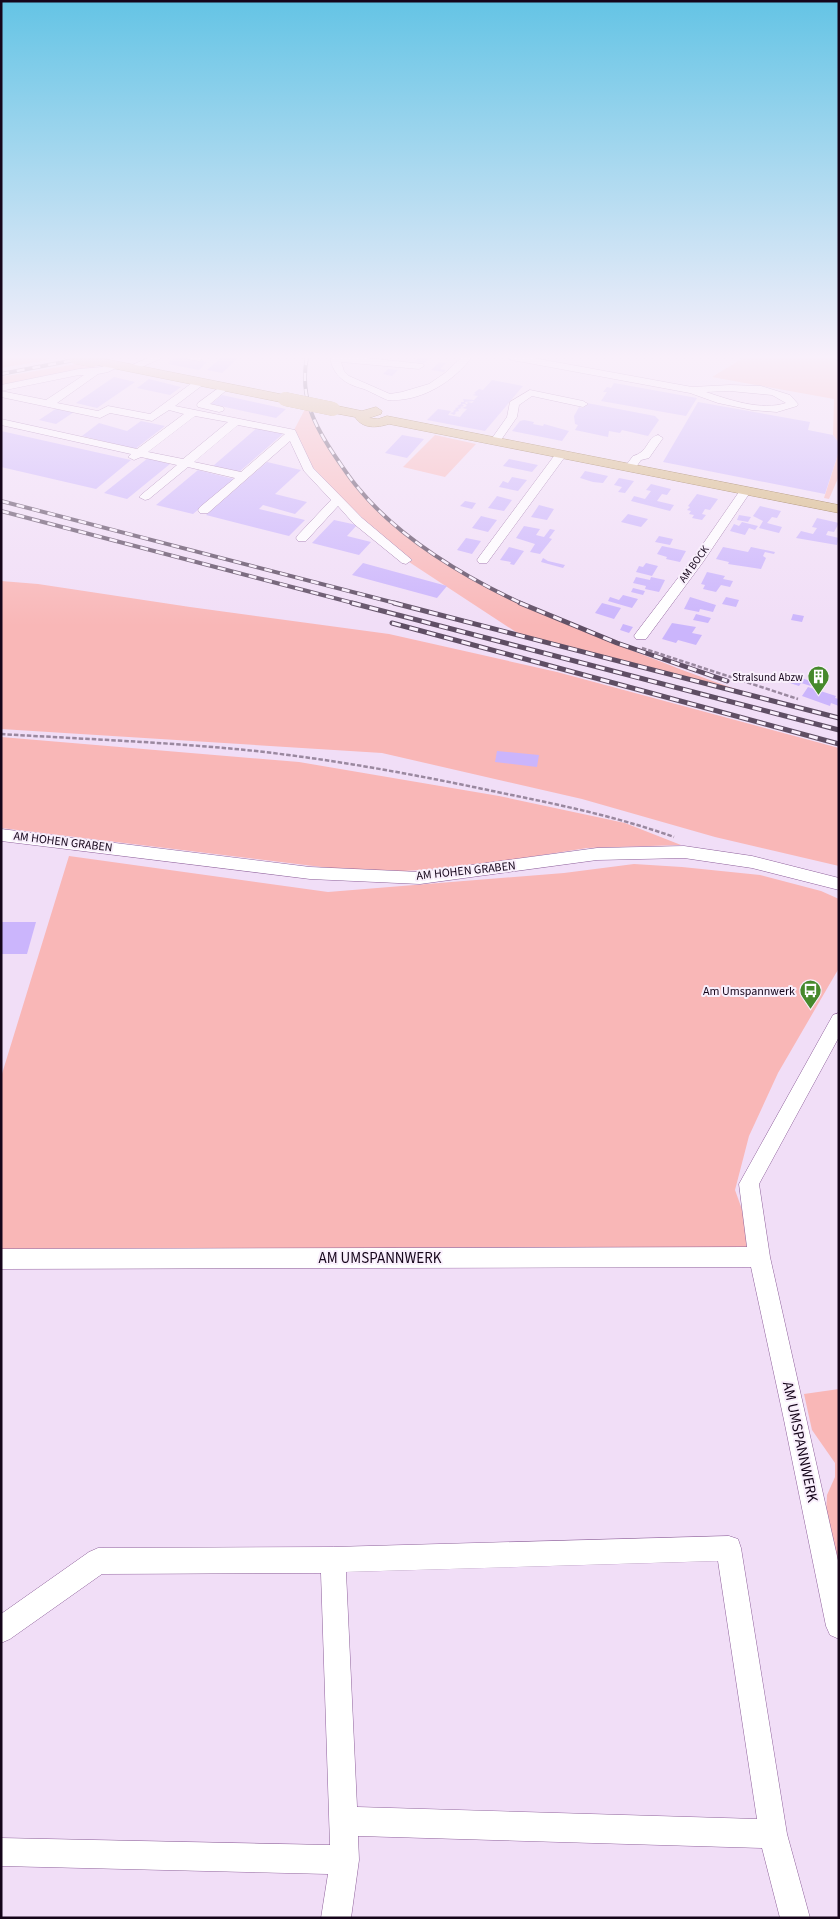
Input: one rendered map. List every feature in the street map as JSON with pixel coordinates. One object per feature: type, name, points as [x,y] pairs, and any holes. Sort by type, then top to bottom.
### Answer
[{"type":"main road","points":[[523,447],[839,509]]},
{"type":"street","points":[[101,447],[136,455],[186,462],[242,476]]},
{"type":"street","points":[[136,455],[147,447]]},
{"type":"street","points":[[145,498],[204,447]]},
{"type":"street","points":[[204,510],[277,447]]},
{"type":"street","points":[[298,447],[308,469],[358,521],[406,560]]},
{"type":"street","points":[[630,468],[637,458],[645,456],[652,447]]},
{"type":"street","points":[[483,560],[560,454]]},
{"type":"street","name":"AM BOCK","points":[[641,636],[699,559],[745,490]]},
{"type":"street","points":[[302,538],[338,499]]},
{"type":"street","name":"AM HOHEN GRABEN","points":[[1,835],[310,873],[420,878],[598,854],[684,852],[752,862],[839,884]]},
{"type":"street","name":"AM UMSPANNWERK","points":[[839,1020],[771,1142],[750,1184],[759,1257],[796,1420],[839,1626]]},
{"type":"street","name":"AM UMSPANNWERK","points":[[1,1259],[759,1257]]},
{"type":"street","points":[[1,1630],[98,1561],[333,1560],[729,1548],[773,1834],[795,1918]]},
{"type":"street","points":[[333,1560],[345,1860],[336,1918]]},
{"type":"street","points":[[344,1821],[773,1834]]},
{"type":"street","points":[[1,1852],[345,1860]]},
{"type":"path","points":[[641,636],[642,649],[708,668],[798,699]]},
{"type":"path","points":[[1,734],[245,750],[337,762],[447,780],[579,809],[638,824],[683,840]]},
{"type":"shaded area","points":[[298,447],[329,447],[356,486],[377,509],[430,552],[459,570],[488,587],[550,617],[682,670],[751,694],[522,636],[406,560],[308,469]]},
{"type":"shaded area","points":[[423,447],[474,447],[445,477],[403,467]]},
{"type":"shaded area","points":[[839,451],[839,476],[829,499],[824,498]]},
{"type":"shaded area","points":[[1,581],[38,584],[389,634],[557,672],[839,748],[839,866],[715,837],[582,799],[382,753],[1,729]]},
{"type":"shaded area","points":[[1,737],[299,762],[499,796],[625,823],[681,845],[587,848],[466,867],[404,871],[338,869],[1,828]]},
{"type":"shaded area","points":[[69,856],[328,892],[564,873],[634,864],[760,875],[821,891],[839,899],[839,968],[778,1073],[749,1136],[735,1190],[759,1257],[1,1259],[1,1077]]},
{"type":"shaded area","points":[[839,1389],[839,1571],[826,1513],[827,1495],[835,1477],[835,1463],[812,1430],[804,1394]]},
{"type":"building","points":[[1,447],[71,447],[131,460],[96,489],[1,467]]},
{"type":"building","points":[[125,447],[138,447],[135,449]]},
{"type":"building","points":[[235,447],[268,447],[239,472],[213,466]]},
{"type":"building","points":[[391,447],[417,447],[407,458],[385,453]]},
{"type":"building","points":[[672,447],[839,447],[825,494],[663,462]]},
{"type":"building","points":[[148,458],[170,464],[127,499],[104,493]]},
{"type":"building","points":[[509,459],[538,465],[532,472],[503,466]]},
{"type":"building","points":[[267,462],[301,470],[275,494],[307,502],[295,514],[263,505],[259,509],[305,520],[289,536],[206,515]]},
{"type":"building","points":[[198,470],[234,479],[193,514],[156,505]]},
{"type":"building","points":[[585,471],[608,476],[603,483],[593,482],[580,478]]},
{"type":"building","points":[[512,477],[527,480],[518,491],[499,487],[503,481],[508,483]]},
{"type":"building","points":[[619,478],[634,481],[625,493],[618,492],[622,487],[614,485]]},
{"type":"building","points":[[651,484],[671,489],[667,495],[662,494],[657,501],[674,505],[670,511],[631,501],[634,496],[645,499],[651,491],[646,490]]},
{"type":"building","points":[[697,494],[718,499],[710,510],[705,509],[702,514],[706,515],[702,520],[692,518],[694,515],[689,514],[691,511],[687,510]]},
{"type":"building","points":[[497,496],[512,500],[504,511],[488,508]]},
{"type":"building","points":[[465,501],[476,503],[472,509],[460,506]]},
{"type":"building","points":[[539,505],[554,509],[547,520],[531,517]]},
{"type":"building","points":[[760,506],[781,511],[777,518],[772,517],[767,523],[782,527],[779,533],[759,528],[763,521],[753,516]]},
{"type":"building","points":[[628,514],[648,519],[641,527],[621,522]]},
{"type":"building","points":[[739,515],[751,517],[748,522],[737,520]]},
{"type":"building","points":[[481,516],[497,520],[488,532],[472,528]]},
{"type":"building","points":[[817,518],[839,523],[834,532],[828,531],[826,535],[839,538],[837,545],[796,538],[801,531],[813,534],[817,528],[812,527]]},
{"type":"building","points":[[334,520],[357,525],[347,536],[371,542],[359,555],[312,543]]},
{"type":"building","points":[[742,522],[758,526],[755,530],[749,528],[745,535],[730,531],[734,524],[739,526]]},
{"type":"building","points":[[524,526],[540,529],[536,535],[544,537],[550,529],[555,530],[549,538],[552,539],[540,554],[530,552],[535,544],[516,538]]},
{"type":"building","points":[[659,536],[673,539],[670,545],[655,542]]},
{"type":"building","points":[[466,538],[481,541],[472,554],[457,550]]},
{"type":"building","points":[[662,546],[686,551],[680,562],[666,559],[667,557],[657,554]]},
{"type":"building","points":[[509,547],[524,551],[514,565],[510,564],[511,562],[500,560]]},
{"type":"building","points":[[723,547],[748,552],[751,547],[775,552],[774,554],[765,552],[763,556],[766,558],[761,569],[728,564],[729,562],[716,559]]},
{"type":"building","points":[[543,558],[565,565],[563,568],[541,562]]},
{"type":"building","points":[[363,563],[447,586],[437,598],[352,575]]},
{"type":"building","points":[[646,563],[658,566],[652,576],[636,572],[639,566],[643,567]]},
{"type":"building","points":[[707,572],[725,576],[723,579],[733,581],[730,587],[721,585],[716,592],[703,589],[705,585],[701,584]]},
{"type":"building","points":[[636,577],[650,580],[651,577],[665,580],[659,592],[645,589],[646,586],[633,583]]},
{"type":"building","points":[[633,588],[645,591],[643,595],[631,592]]},
{"type":"building","points":[[623,595],[638,599],[632,608],[608,601],[610,597],[619,600]]},
{"type":"building","points":[[690,597],[716,605],[713,612],[700,609],[699,612],[684,609]]},
{"type":"building","points":[[726,597],[739,600],[736,607],[722,604]]},
{"type":"building","points":[[602,603],[621,608],[614,619],[595,613]]},
{"type":"building","points":[[696,614],[711,618],[708,623],[693,620]]},
{"type":"building","points":[[793,614],[804,616],[802,622],[791,620]]},
{"type":"building","points":[[672,623],[696,627],[692,633],[702,635],[696,645],[678,640],[676,643],[662,639]]},
{"type":"building","points":[[623,624],[633,627],[629,633],[620,630]]},
{"type":"building","points":[[785,673],[814,682],[811,686],[801,683],[799,686],[781,680]]},
{"type":"building","name":"Stralsund Abzw","points":[[808,687],[836,696],[835,698],[839,699],[839,706],[831,703],[830,706],[802,696]]},
{"type":"building","points":[[497,751],[539,755],[537,767],[495,762]]},
{"type":"building","points":[[1,922],[36,922],[27,954],[1,954]]},
{"type":"railway","points":[[329,447],[359,489],[393,524],[413,540],[457,569],[523,604]]},
{"type":"railway","points":[[1,501],[399,604]]},
{"type":"railway","points":[[1,511],[357,604]]},
{"type":"railway","points":[[352,603],[839,730]]},
{"type":"railway","points":[[394,603],[839,718]]},
{"type":"railway","points":[[520,603],[617,643],[727,681]]},
{"type":"railway","points":[[392,623],[839,744]]},
{"type":"place","name":"Stralsund Abzw","points":[[819,696]]},
{"type":"place","name":"Am Umspannwerk","points":[[811,1010]]}]
